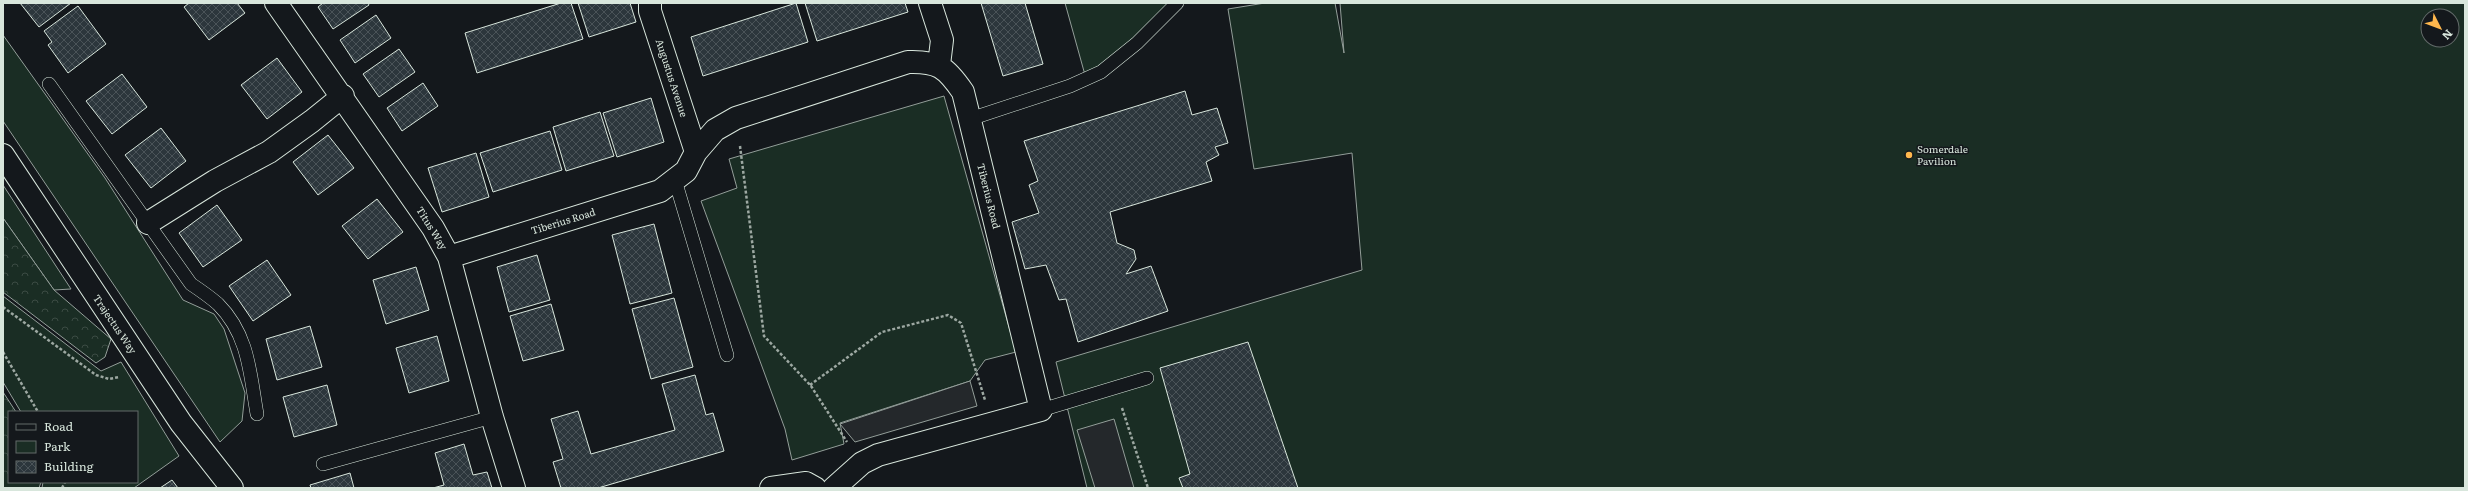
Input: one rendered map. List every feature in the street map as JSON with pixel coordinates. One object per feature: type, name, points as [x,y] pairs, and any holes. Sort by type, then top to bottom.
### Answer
[{"type":"street","name":"Titus Way","points":[[276,3],[343,96],[433,228],[449,257],[492,417],[514,488]]},
{"type":"street","name":"Augustus Avenue","points":[[650,3],[650,11],[696,152]]},
{"type":"street","points":[[930,3],[942,40],[939,65]]},
{"type":"street","name":"Tiberius Road","points":[[449,257],[660,191],[686,171],[696,152],[716,130],[736,118],[908,62],[929,61],[939,65],[953,78],[963,92],[1041,410]]},
{"type":"street","points":[[148,223],[215,181],[269,152],[312,122],[343,96]]},
{"type":"street","name":"Trajectus Way","points":[[3,155],[181,423],[232,488]]},
{"type":"street","points":[[834,488],[862,464],[878,455],[1041,410]]},
{"type":"street","points":[[771,488],[806,483],[815,488]]},
{"type":"lane","points":[[970,119],[1070,86],[1101,72],[1137,43],[1177,3]]},
{"type":"lane","points":[[49,84],[191,284],[218,304],[243,339],[257,414]]},
{"type":"lane","points":[[674,180],[727,355]]},
{"type":"lane","points":[[1041,410],[1147,378]]},
{"type":"lane","points":[[324,464],[492,417]]},
{"type":"path","points":[[736,118],[764,336],[810,385],[847,442],[878,455]]},
{"type":"path","points":[[3,307],[96,375],[108,378],[125,374]]},
{"type":"path","points":[[810,385],[882,332],[948,315],[961,323],[991,423]]},
{"type":"path","points":[[3,352],[37,411]]},
{"type":"path","points":[[1115,387],[1148,488]]},
{"type":"green space","points":[[1065,3],[1180,3],[1125,48],[1085,75]]},
{"type":"green space","name":"Somerdale Pavilion","points":[[1265,3],[1335,3],[1344,53],[1340,3],[2465,3],[2465,488],[1087,488],[1056,362],[1362,270],[1352,153],[1254,169],[1228,9]]},
{"type":"green space","points":[[3,35],[105,178],[183,300],[214,314],[224,329],[245,393],[242,421],[220,442],[3,121]]},
{"type":"green space","points":[[944,96],[1016,352],[985,360],[970,381],[840,423],[844,444],[792,460],[785,429],[701,201],[737,188],[729,159]]},
{"type":"green space","points":[[3,185],[71,289],[54,290],[3,218]]},
{"type":"green space","points":[[3,218],[54,290],[111,339],[105,357],[96,363],[3,292]]},
{"type":"green space","points":[[3,296],[101,371],[121,362],[179,456],[134,488],[42,488],[43,483],[138,483],[138,411],[20,411],[3,382]]},
{"type":"green space","points":[[3,392],[15,411],[8,411],[8,483],[41,483],[39,488],[3,488]]},
{"type":"shaded area","points":[[970,381],[977,406],[855,442],[840,424]]},
{"type":"shaded area","points":[[1114,419],[1134,488],[1095,488],[1077,430]]},
{"type":"building","points":[[20,3],[71,3],[39,27]]},
{"type":"building","points":[[189,3],[237,3],[245,13],[209,40],[184,7]]},
{"type":"building","points":[[323,3],[368,3],[369,5],[333,29],[318,7]]},
{"type":"building","points":[[561,3],[571,3],[583,39],[477,73],[465,33]]},
{"type":"building","points":[[578,3],[630,3],[636,22],[589,37]]},
{"type":"building","points":[[796,3],[808,42],[703,76],[691,37]]},
{"type":"building","points":[[805,3],[905,3],[908,12],[817,41]]},
{"type":"building","points":[[981,3],[1025,3],[1043,64],[1003,76]]},
{"type":"building","points":[[78,6],[106,44],[68,73],[48,45],[52,42],[44,31]]},
{"type":"building","points":[[376,15],[391,38],[355,63],[340,40]]},
{"type":"building","points":[[399,49],[415,72],[379,97],[363,74]]},
{"type":"building","points":[[277,58],[302,92],[267,119],[241,85]]},
{"type":"building","points":[[122,74],[147,107],[112,134],[86,101]]},
{"type":"building","points":[[423,83],[438,106],[402,131],[387,108]]},
{"type":"building","points":[[1185,91],[1192,115],[1217,108],[1228,143],[1215,147],[1219,155],[1206,162],[1212,181],[1110,212],[1117,243],[1134,250],[1136,259],[1126,274],[1151,266],[1168,311],[1078,342],[1066,299],[1059,300],[1046,265],[1025,269],[1012,222],[1039,213],[1029,185],[1038,181],[1024,141]]},
{"type":"building","points":[[651,98],[664,142],[617,157],[603,113]]},
{"type":"building","points":[[600,112],[614,156],[566,171],[553,127]]},
{"type":"building","points":[[161,128],[186,161],[151,188],[125,155]]},
{"type":"building","points":[[550,131],[562,170],[493,192],[480,153]]},
{"type":"building","points":[[328,135],[354,168],[318,195],[293,162]]},
{"type":"building","points":[[476,153],[489,197],[442,212],[428,168]]},
{"type":"building","points":[[377,199],[403,232],[368,259],[342,226]]},
{"type":"building","points":[[217,205],[242,240],[203,267],[179,233]]},
{"type":"building","points":[[654,224],[672,293],[630,304],[612,235]]},
{"type":"building","points":[[537,255],[550,300],[509,312],[497,267]]},
{"type":"building","points":[[267,260],[291,295],[253,321],[229,286]]},
{"type":"building","points":[[416,267],[429,310],[386,324],[373,280]]},
{"type":"building","points":[[674,298],[693,367],[651,379],[632,309]]},
{"type":"building","points":[[551,304],[564,350],[523,361],[510,316]]},
{"type":"building","points":[[310,326],[322,367],[277,380],[266,339]]},
{"type":"building","points":[[437,336],[449,381],[409,393],[396,348]]},
{"type":"building","points":[[1248,342],[1298,488],[1183,488],[1179,478],[1190,474],[1160,368]]},
{"type":"building","points":[[695,375],[706,415],[713,413],[724,451],[598,488],[561,488],[553,462],[563,459],[551,419],[578,411],[591,454],[675,430],[662,384]]},
{"type":"building","points":[[327,385],[337,425],[294,437],[283,397]]},
{"type":"building","points":[[464,444],[473,475],[487,472],[492,488],[433,488],[444,485],[435,453]]},
{"type":"building","points":[[350,473],[354,488],[311,488],[310,485]]},
{"type":"building","points":[[172,480],[178,488],[160,488]]},
{"type":"place","name":"Somerdale Pavilion","points":[[1909,155]]}]
